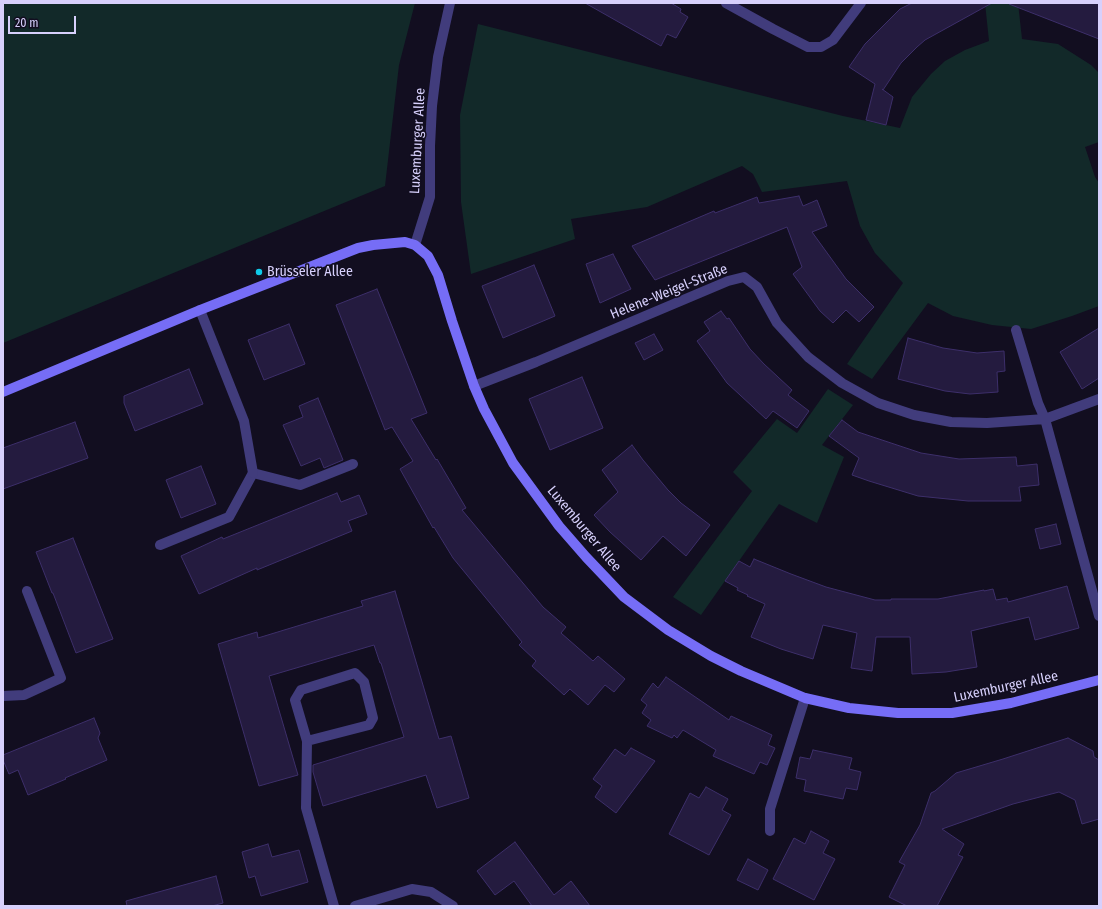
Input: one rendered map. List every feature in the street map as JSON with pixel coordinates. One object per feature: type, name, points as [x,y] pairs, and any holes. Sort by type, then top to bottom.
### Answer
[{"type":"street","name":"Luxemburger Allee","points":[[450,3],[438,57],[432,106],[430,198],[414,245],[428,256],[438,275],[474,386],[484,409],[513,463],[559,526],[624,597],[668,630],[711,656],[741,671],[805,698],[849,708],[898,713],[952,713],[1011,703],[1099,680]]},
{"type":"street","points":[[726,3],[808,46],[821,46],[833,40],[861,3]]},
{"type":"street","points":[[3,392],[200,310],[358,248],[405,242],[414,245]]},
{"type":"street","name":"Helene-Weigel-Straße","points":[[474,386],[536,362],[728,281],[744,277],[757,287],[777,323],[808,356],[842,383],[878,403],[914,415],[951,422],[987,423],[1045,419],[1099,399]]},
{"type":"street","points":[[160,545],[229,517],[253,473],[244,421],[200,310]]},
{"type":"street","points":[[1016,330],[1038,403],[1045,419],[1099,616]]},
{"type":"street","points":[[253,473],[300,485],[353,464]]},
{"type":"street","points":[[3,696],[24,695],[61,678],[27,591]]},
{"type":"street","points":[[307,742],[369,725],[373,718],[364,682],[355,673],[301,690],[295,700],[307,742],[306,808],[334,906]]},
{"type":"street","points":[[770,831],[770,809],[805,698]]},
{"type":"street","points":[[355,906],[412,889],[431,892],[453,906]]},
{"type":"green space","points":[[3,3],[415,3],[399,65],[385,186],[3,343]]},
{"type":"green space","points":[[985,3],[1018,3],[1022,39],[1058,44],[1091,65],[1099,73],[1099,142],[1085,147],[1095,177],[1099,183],[1099,306],[1031,329],[992,325],[953,316],[928,303],[872,379],[847,364],[903,283],[875,253],[860,226],[847,181],[762,192],[753,174],[742,166],[647,207],[571,219],[575,239],[471,274],[461,202],[460,115],[478,24],[843,116],[900,128],[912,97],[931,74],[945,61],[965,50],[989,41]]},
{"type":"green space","points":[[828,389],[853,405],[822,445],[844,457],[817,523],[779,504],[701,615],[673,597],[752,491],[733,472],[777,419],[797,433]]},
{"type":"building","points":[[585,3],[671,3],[681,9],[680,12],[688,17],[676,38],[667,34],[661,46]]},
{"type":"building","points":[[912,3],[992,3],[925,40],[901,63],[883,90],[893,97],[886,125],[866,120],[875,84],[849,67],[865,44],[900,9]]},
{"type":"building","points":[[1099,3],[1099,39],[1009,4]]},
{"type":"building","points":[[799,196],[803,206],[817,200],[827,226],[812,232],[846,279],[874,307],[859,322],[846,310],[833,323],[820,311],[793,274],[802,267],[787,227],[655,280],[632,246],[714,211],[715,213],[757,197],[759,203]]},
{"type":"building","points":[[613,254],[631,289],[600,303],[586,264]]},
{"type":"building","points":[[534,265],[555,316],[503,338],[482,286]]},
{"type":"building","points":[[377,289],[427,413],[411,419],[466,508],[462,510],[543,607],[566,627],[561,633],[593,661],[598,656],[625,679],[614,692],[605,685],[588,705],[570,689],[564,695],[532,666],[536,661],[519,645],[522,642],[453,558],[434,527],[433,528],[400,469],[413,461],[392,427],[385,430],[336,305]]},
{"type":"building","points":[[721,311],[727,319],[729,318],[750,349],[792,390],[788,395],[809,411],[797,428],[773,411],[766,419],[727,383],[697,341],[710,331],[704,322]]},
{"type":"building","points":[[289,324],[305,364],[264,380],[248,340]]},
{"type":"building","points":[[1099,328],[1099,378],[1082,389],[1060,352]]},
{"type":"building","points":[[654,334],[663,350],[644,360],[635,343]]},
{"type":"building","points":[[908,338],[943,348],[977,353],[1004,351],[1005,371],[997,372],[998,392],[970,394],[945,391],[898,379]]},
{"type":"building","points":[[189,369],[203,404],[135,431],[124,403],[124,396]]},
{"type":"building","points":[[582,377],[603,428],[550,450],[529,399]]},
{"type":"building","points":[[318,398],[343,460],[324,468],[320,458],[301,466],[283,425],[303,417],[299,406]]},
{"type":"building","points":[[842,420],[858,432],[921,453],[959,459],[1016,457],[1017,466],[1037,464],[1039,485],[1019,487],[1021,501],[968,501],[918,496],[869,481],[852,475],[859,458],[829,436]]},
{"type":"building","points":[[75,422],[88,458],[3,489],[3,448]]},
{"type":"building","points":[[632,445],[668,490],[681,503],[710,525],[686,556],[663,536],[641,560],[610,532],[594,515],[618,492],[602,470]]},
{"type":"building","points":[[201,466],[216,504],[181,518],[166,480]]},
{"type":"building","points":[[337,493],[341,502],[359,495],[367,514],[348,521],[352,531],[257,570],[257,568],[199,594],[181,556],[222,537],[223,539]]},
{"type":"building","points":[[1056,524],[1061,544],[1040,549],[1035,529]]},
{"type":"building","points":[[73,538],[113,639],[76,653],[36,552]]},
{"type":"building","points":[[754,559],[826,587],[875,600],[938,599],[993,589],[996,600],[1007,598],[1008,602],[1067,586],[1079,628],[1035,640],[1029,617],[971,631],[977,667],[946,672],[912,674],[910,637],[876,637],[872,671],[851,668],[857,633],[823,625],[813,659],[781,649],[751,637],[765,604],[747,596],[748,595],[737,590],[738,588],[725,581],[739,561],[750,567]]},
{"type":"building","points":[[395,591],[439,739],[451,736],[469,798],[437,808],[426,775],[323,806],[313,772],[313,765],[404,737],[374,645],[269,676],[298,775],[259,786],[218,644],[257,632],[258,638],[363,606],[361,601]]},
{"type":"building","points":[[666,677],[729,720],[731,716],[772,735],[768,745],[775,748],[767,765],[760,762],[754,774],[713,756],[716,750],[683,730],[677,738],[674,735],[672,738],[647,726],[651,720],[642,713],[647,705],[641,700],[653,683],[658,688]]},
{"type":"building","points":[[94,718],[100,733],[98,738],[107,760],[28,795],[18,770],[9,774],[3,760],[3,755]]},
{"type":"building","points":[[1068,738],[1093,751],[1094,757],[1099,760],[1099,819],[1082,824],[1075,800],[1059,792],[1013,804],[942,829],[964,844],[958,855],[963,857],[937,906],[907,906],[889,897],[905,865],[899,862],[920,825],[931,793],[956,773]]},
{"type":"building","points":[[631,748],[655,761],[616,813],[595,797],[602,786],[593,779],[615,749],[625,756]]},
{"type":"building","points":[[813,750],[852,758],[849,769],[861,772],[857,790],[846,788],[843,799],[804,791],[806,780],[796,778],[800,757],[810,759]]},
{"type":"building","points":[[706,787],[728,799],[722,810],[731,815],[709,855],[669,834],[690,793],[699,798]]},
{"type":"building","points":[[811,831],[829,841],[823,853],[835,859],[814,900],[773,879],[794,838],[805,844]]},
{"type":"building","points":[[515,842],[554,895],[571,881],[590,906],[532,906],[514,881],[495,895],[477,871]]},
{"type":"building","points":[[268,844],[272,857],[299,850],[308,882],[261,896],[255,876],[249,878],[242,852]]},
{"type":"building","points":[[748,859],[768,870],[758,890],[737,880]]},
{"type":"building","points":[[216,876],[223,903],[212,906],[127,906],[126,901]]},
{"type":"place","name":"Brüsseler Allee","points":[[259,272]]}]
